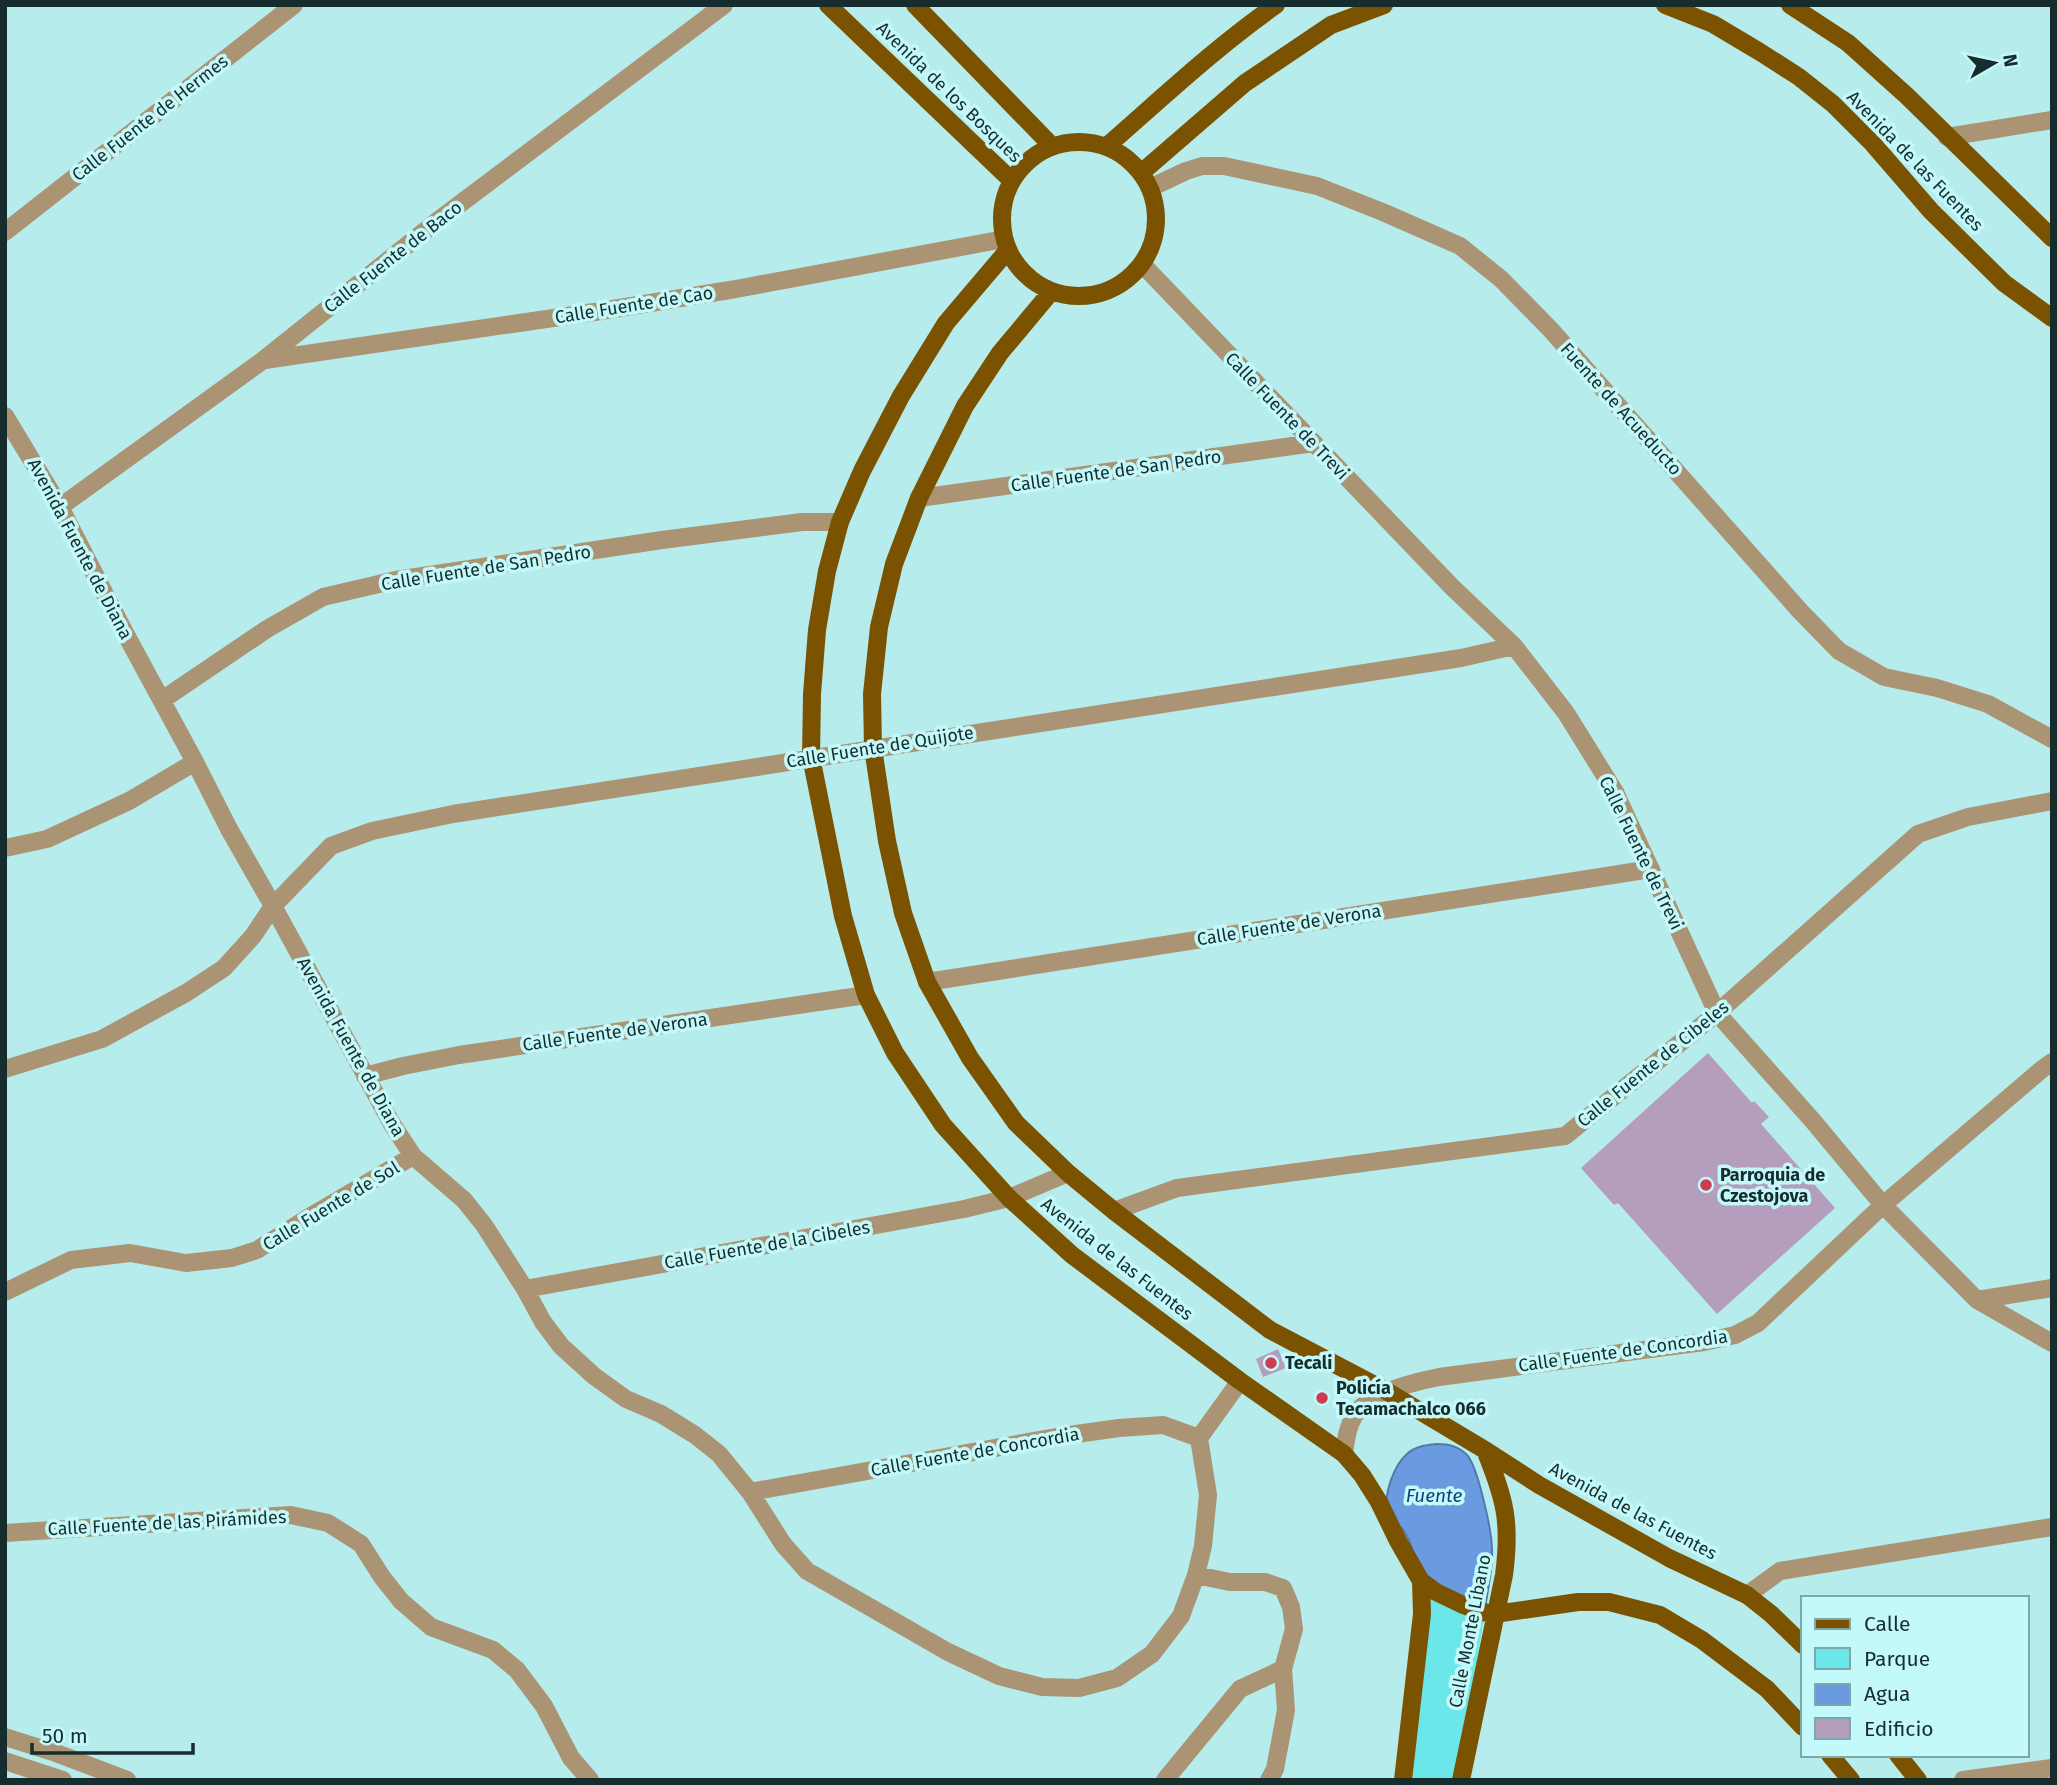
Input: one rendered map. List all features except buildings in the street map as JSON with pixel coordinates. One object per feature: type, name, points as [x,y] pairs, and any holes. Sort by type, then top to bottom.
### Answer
[{"type":"main road","name":"Avenida de los Bosques","points":[[828,5],[1012,180]]},
{"type":"main road","name":"Avenida de los Bosques","points":[[915,5],[1052,146]]},
{"type":"main road","points":[[1107,146],[1251,22],[1276,5]]},
{"type":"main road","points":[[1145,180],[1245,83],[1331,25],[1384,5]]},
{"type":"main road","name":"Avenida de las Fuentes","points":[[1665,5],[1713,24],[1798,77],[1833,104],[1873,144],[1931,211],[2004,283],[2052,318]]},
{"type":"main road","name":"Avenida de las Fuentes","points":[[1790,5],[1849,43],[2052,238]]},
{"type":"main road","points":[[1080,141],[1107,146],[1126,157],[1145,180],[1155,208],[1156,227],[1151,247],[1142,264],[1128,279],[1111,290],[1091,296],[1051,292],[1033,281],[1018,267],[1006,244],[1002,219],[1004,199],[1012,180],[1029,159],[1052,146],[1080,141]]},
{"type":"main road","name":"Avenida de las Fuentes","points":[[1006,244],[946,323],[901,396],[862,471],[841,522],[827,571],[817,630],[811,757],[842,916],[866,995],[895,1052],[943,1125],[1009,1198],[1072,1255],[1240,1381],[1344,1454],[1380,1502],[1421,1581],[1461,1604],[1495,1615],[1578,1602],[1609,1602],[1660,1615],[1702,1640],[1767,1689],[1801,1725]]},
{"type":"main road","name":"Avenida de las Fuentes","points":[[1051,292],[1000,353],[965,406],[919,498],[894,564],[880,627],[872,694],[873,748],[887,841],[903,913],[927,982],[970,1058],[1016,1123],[1068,1173],[1114,1211],[1270,1329],[1388,1392],[1539,1485],[1669,1558],[1747,1595],[1772,1614],[1801,1644]]},
{"type":"main road","name":"Calle Monte Líbano","points":[[1461,1780],[1507,1550],[1507,1524],[1501,1489],[1485,1450]]},
{"type":"main road","points":[[1403,1780],[1422,1614],[1421,1581]]},
{"type":"main road","points":[[1832,1757],[1851,1780]]},
{"type":"main road","points":[[1900,1757],[1918,1780]]},
{"type":"street","name":"Calle Fuente de Hermes","points":[[5,232],[294,5]]},
{"type":"street","name":"Calle Fuente de Baco","points":[[60,507],[262,360],[447,214],[724,5]]},
{"type":"street","points":[[1947,137],[2052,120]]},
{"type":"street","name":"Fuente de Acueducto","points":[[1145,180],[1202,166],[1224,166],[1317,186],[1460,246],[1501,279],[1551,330],[1839,652],[1884,677],[1937,688],[1988,704],[2052,739]]},
{"type":"street","name":"Calle Fuente de Cao","points":[[262,360],[601,311],[1006,244]]},
{"type":"street","name":"Calle Fuente de Trevi","points":[[1142,264],[1452,587],[1514,646],[1566,713],[1608,780],[1717,1013],[1883,1205],[1977,1300],[2052,1343]]},
{"type":"street","name":"Avenida Fuente de Diana","points":[[5,416],[60,507],[229,830],[392,1124],[413,1156],[464,1199],[525,1289],[542,1322],[561,1346],[594,1376],[626,1399],[661,1414],[719,1454],[750,1492],[783,1544],[807,1571],[948,1652],[999,1676],[1042,1687],[1079,1688],[1117,1678],[1153,1654],[1181,1616],[1196,1575],[1203,1546],[1208,1495],[1199,1438]]},
{"type":"street","name":"Calle Fuente de San Pedro","points":[[919,498],[1314,443]]},
{"type":"street","name":"Calle Fuente de San Pedro","points":[[162,699],[267,629],[323,597],[396,580],[662,540],[802,522],[841,522]]},
{"type":"street","name":"Calle Fuente de Quijote","points":[[273,906],[331,846],[372,831],[453,814],[1461,658],[1514,646]]},
{"type":"street","points":[[5,848],[47,839],[129,801],[195,762]]},
{"type":"street","name":"Calle Fuente de Cibeles","points":[[1114,1211],[1177,1188],[1565,1136],[1717,1013],[1918,834],[1968,817],[2052,802]]},
{"type":"street","name":"Calle Fuente de Verona","points":[[927,982],[1651,869]]},
{"type":"street","points":[[5,1069],[102,1039],[186,993],[224,968],[253,936],[273,906]]},
{"type":"street","name":"Calle Fuente de Verona","points":[[365,1076],[459,1055],[866,995]]},
{"type":"street","name":"Calle Fuente de Concordia","points":[[1344,1454],[1347,1433],[1355,1413],[1370,1401],[1418,1381],[1704,1342],[1735,1335],[1758,1322],[1883,1205],[2052,1062]]},
{"type":"street","name":"Calle Fuente de Sol","points":[[5,1292],[71,1260],[130,1253],[186,1263],[232,1258],[257,1250],[413,1156]]},
{"type":"street","name":"Calle Fuente de la Cibeles","points":[[525,1289],[964,1209],[1009,1198],[1068,1173]]},
{"type":"street","points":[[1977,1300],[2052,1288]]},
{"type":"street","points":[[1199,1438],[1240,1381]]},
{"type":"street","name":"Calle Fuente de Concordia","points":[[750,1492],[1119,1428],[1163,1425],[1199,1438]]},
{"type":"street","name":"Calle Fuente de las Pirámides","points":[[5,1532],[291,1515],[328,1523],[360,1544],[401,1601],[431,1627],[493,1650],[517,1670],[544,1706],[571,1758],[590,1780]]},
{"type":"street","points":[[1747,1595],[1780,1571],[2052,1527]]},
{"type":"street","points":[[1196,1575],[1230,1582],[1265,1583],[1283,1588],[1291,1606],[1294,1629],[1283,1669],[1286,1710],[1275,1769],[1269,1780]]},
{"type":"street","points":[[1166,1780],[1240,1689],[1283,1669]]},
{"type":"street","points":[[5,1737],[127,1780]]},
{"type":"street","points":[[5,1762],[63,1780]]},
{"type":"street","points":[[1963,1780],[2052,1768]]},
{"type":"green space","points":[[1420,1587],[1484,1618],[1457,1780],[1411,1780]]},
{"type":"water","name":"Fuente","points":[[1437,1444],[1453,1446],[1467,1455],[1480,1486],[1492,1550],[1485,1610],[1419,1578],[1410,1542],[1388,1509],[1389,1488],[1394,1472],[1403,1459],[1410,1451]]},
{"type":"place","name":"Parroquia de Czestojova","points":[[1706,1185]]},
{"type":"place","name":"Tecali","points":[[1271,1363]]},
{"type":"place","name":"Policía Tecamachalco 066","points":[[1322,1398]]}]
